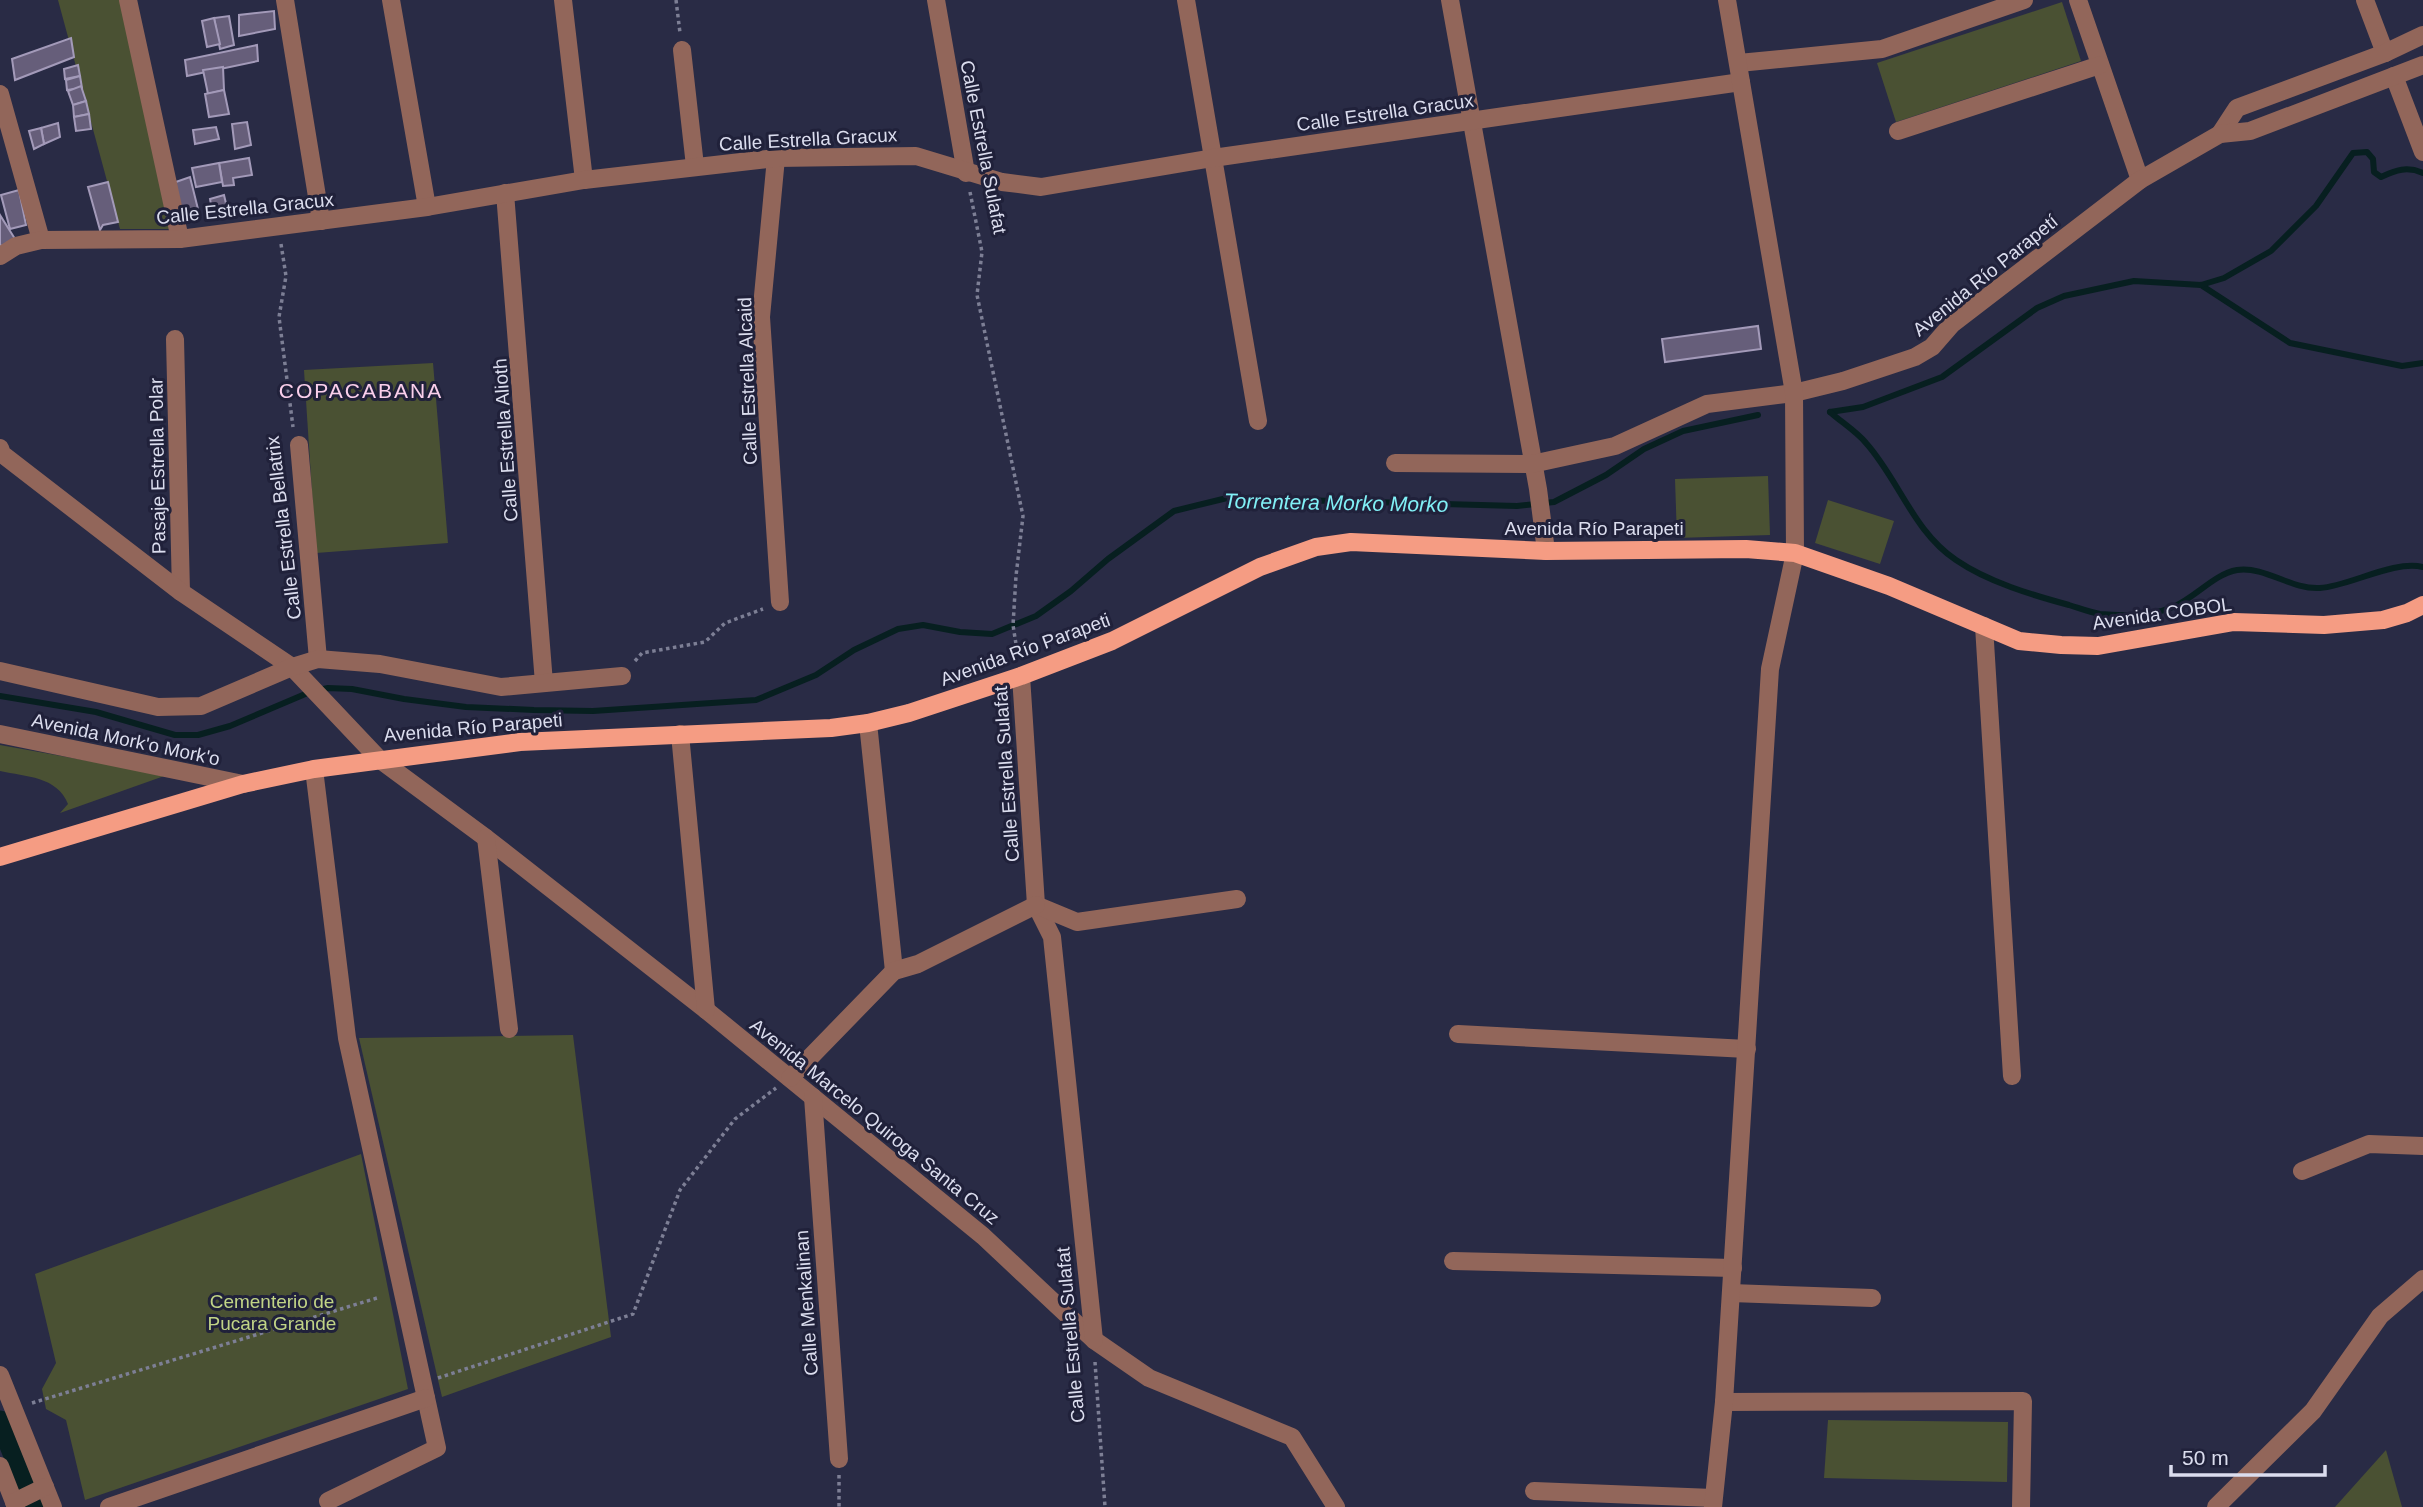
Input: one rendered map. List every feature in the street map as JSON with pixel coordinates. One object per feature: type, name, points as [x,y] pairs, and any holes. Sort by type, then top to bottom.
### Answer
[{"type":"main road","name":"Avenida Río Parapeti","points":[[379,759],[520,741],[831,728],[868,723],[909,713],[1021,676],[1112,641],[1259,567],[1316,547],[1351,542],[1546,551],[1746,549],[1795,553]]},
{"type":"main road","name":"Avenida COBOL","points":[[1795,553],[1889,586],[2019,641],[2060,645],[2098,646],[2234,622],[2324,625],[2383,620],[2423,605]]},
{"type":"main road","points":[[0,857],[243,784],[314,768],[379,759]]},
{"type":"street","points":[[128,0],[180,239]]},
{"type":"street","points":[[285,0],[321,221]]},
{"type":"street","points":[[391,0],[427,207]]},
{"type":"street","points":[[563,0],[584,180]]},
{"type":"street","name":"Calle Estrella Sulafat","points":[[936,0],[966,173]]},
{"type":"street","points":[[1186,0],[1258,421]]},
{"type":"street","points":[[1450,0],[1538,489],[1546,551]]},
{"type":"street","points":[[1534,1491],[1713,1502],[1724,1402],[1770,669],[1795,553],[1794,393],[1727,0]]},
{"type":"street","points":[[1739,63],[1882,49],[2024,0]]},
{"type":"street","points":[[2078,0],[2140,180]]},
{"type":"street","points":[[2365,0],[2385,53]]},
{"type":"street","name":"Avenida Río Parapetí","points":[[2220,134],[2237,108],[2385,53],[2423,35]]},
{"type":"street","points":[[682,50],[695,166]]},
{"type":"street","points":[[1898,131],[2100,65]]},
{"type":"street","name":"Avenida Río Parapetí","points":[[1395,463],[1532,464],[1615,446],[1706,404],[1794,393],[1914,357],[1932,347],[1952,324],[2140,180],[2220,134],[2249,131],[2423,65]]},
{"type":"street","points":[[2394,76],[2423,152]]},
{"type":"street","name":"Calle Estrella Gracux","points":[[0,256],[16,246],[41,240],[180,239],[427,207],[584,180],[776,158],[916,156],[1002,183],[1041,187],[1213,158],[1741,82]]},
{"type":"street","points":[[0,94],[41,240]]},
{"type":"street","name":"Calle Estrella Alcaid","points":[[776,158],[761,317],[780,603]]},
{"type":"street","name":"Calle Estrella Alioth","points":[[505,193],[544,683]]},
{"type":"street","name":"Pasaje Estrella Polar","points":[[175,339],[181,592]]},
{"type":"street","name":"Calle Estrella Bellatrix","points":[[299,445],[318,659]]},
{"type":"street","name":"Avenida Río Parapeti","points":[[1,453],[181,592],[292,667],[379,759]]},
{"type":"street","points":[[1984,626],[2012,1076]]},
{"type":"street","name":"Avenida Río Parapeti","points":[[292,667],[318,659],[380,664],[501,687],[622,676]]},
{"type":"street","name":"Avenida Mork'o Mork'o","points":[[0,671],[159,707],[201,706],[292,667]]},
{"type":"street","name":"Calle Estrella Sulafat","points":[[1021,676],[1036,905],[1052,936],[1094,1340]]},
{"type":"street","points":[[868,723],[894,971]]},
{"type":"street","name":"Avenida Mork'o Mork'o","points":[[0,734],[243,784]]},
{"type":"street","points":[[680,734],[706,1010]]},
{"type":"street","name":"Avenida Marcelo Quiroga Santa Cruz","points":[[379,759],[486,838],[790,1078],[984,1236],[1094,1340],[1149,1378],[1292,1437],[1336,1507]]},
{"type":"street","points":[[314,768],[346,1038],[437,1447],[328,1501]]},
{"type":"street","points":[[486,838],[509,1029]]},
{"type":"street","points":[[790,1078],[894,971],[918,964],[1036,905],[1077,922],[1237,900]]},
{"type":"street","points":[[1458,1034],[1747,1049]]},
{"type":"street","name":"Calle Menkalinan","points":[[813,1097],[839,1459]]},
{"type":"street","points":[[2302,1171],[2369,1144],[2423,1146]]},
{"type":"street","points":[[1453,1261],[1733,1268]]},
{"type":"street","points":[[2216,1507],[2313,1411],[2380,1316],[2423,1279]]},
{"type":"street","points":[[1731,1293],[1872,1298]]},
{"type":"street","points":[[0,1375],[52,1507]]},
{"type":"street","points":[[109,1507],[425,1391]]},
{"type":"street","points":[[1724,1402],[2023,1401],[2021,1507]]},
{"type":"street","points":[[0,1466],[15,1505],[45,1487]]},
{"type":"path","points":[[676,0],[682,50]]},
{"type":"path","name":"Calle Estrella Sulafat","points":[[966,173],[982,252],[977,295],[1023,516],[1013,625],[1021,676]]},
{"type":"path","name":"Calle Estrella Bellatrix","points":[[279,226],[286,276],[279,317],[292,423],[299,445]]},
{"type":"path","points":[[622,676],[642,653],[705,642],[725,623],[780,603]]},
{"type":"path","points":[[425,1391],[634,1314],[680,1190],[735,1119],[790,1078]]},
{"type":"path","points":[[15,1411],[44,1398],[377,1298]]},
{"type":"path","name":"Calle Estrella Sulafat","points":[[1094,1340],[1105,1507]]},
{"type":"path","points":[[839,1459],[839,1507]]},
{"type":"green space","points":[[58,0],[122,0],[169,229],[120,229]]},
{"type":"green space","points":[[2062,2],[2081,61],[1896,122],[1877,63]]},
{"type":"green space","points":[[433,363],[448,543],[316,553],[304,370]]},
{"type":"green space","points":[[1768,476],[1770,535],[1677,538],[1675,479]]},
{"type":"green space","points":[[1828,500],[1894,521],[1880,564],[1815,543]]},
{"type":"green space","points":[[0,745],[167,775],[60,813],[68,804],[63,795],[49,783],[0,771]]},
{"type":"green space","points":[[573,1035],[611,1337],[442,1397],[359,1038]]},
{"type":"green space","name":"Cementerio de Pucara Grande","points":[[361,1154],[408,1389],[85,1500],[66,1420],[46,1409],[42,1389],[56,1363],[35,1274]]},
{"type":"green space","points":[[1828,1420],[2008,1422],[2007,1482],[1824,1478]]},
{"type":"green space","points":[[2386,1450],[2402,1507],[2335,1507]]},
{"type":"building","points":[[274,11],[275,29],[239,36],[239,15]]},
{"type":"building","points":[[229,16],[234,45],[220,49],[214,18]]},
{"type":"building","points":[[214,18],[220,44],[207,47],[202,21]]},
{"type":"building","points":[[71,38],[74,57],[15,80],[12,59]]},
{"type":"building","points":[[257,45],[258,61],[187,76],[185,60]]},
{"type":"building","points":[[78,65],[80,76],[65,79],[64,69]]},
{"type":"building","points":[[223,67],[224,90],[208,94],[203,70]]},
{"type":"building","points":[[80,76],[82,88],[67,90],[66,80]]},
{"type":"building","points":[[81,86],[86,101],[73,105],[68,91]]},
{"type":"building","points":[[224,90],[229,114],[209,117],[205,94]]},
{"type":"building","points":[[86,101],[89,114],[74,117],[73,105]]},
{"type":"building","points":[[89,114],[91,129],[76,131],[74,117]]},
{"type":"building","points":[[247,122],[251,145],[235,149],[232,124]]},
{"type":"building","points":[[58,123],[60,137],[44,144],[41,128]]},
{"type":"building","points":[[216,127],[219,139],[195,144],[193,130]]},
{"type":"building","points":[[41,128],[44,144],[34,149],[29,131]]},
{"type":"building","points":[[249,158],[252,175],[233,178],[234,185],[223,186],[219,163]]},
{"type":"building","points":[[219,163],[222,182],[196,187],[192,168]]},
{"type":"building","points":[[190,177],[198,209],[181,215],[173,183]]},
{"type":"building","points":[[108,182],[118,222],[103,225],[100,230],[88,187]]},
{"type":"building","points":[[19,190],[26,225],[10,229],[1,195]]},
{"type":"building","points":[[224,195],[228,212],[213,216],[210,199]]},
{"type":"building","points":[[0,215],[17,242],[0,246]]},
{"type":"building","points":[[1758,326],[1761,349],[1665,362],[1662,339]]},
{"type":"waterway","name":"Torrentera Morko Morko","points":[[1830,412],[1863,407],[1942,377],[2037,308],[2064,296],[2134,281],[2201,285],[2224,278],[2271,251],[2316,206],[2353,153],[2367,152],[2373,159],[2374,172],[2381,177],[2402,170],[2423,173]]},
{"type":"waterway","points":[[2201,285],[2290,343],[2402,366],[2423,363]]},
{"type":"waterway","points":[[1830,412],[1858,434],[1878,457],[1928,535],[1956,560],[2011,587],[2092,612],[2127,615],[2165,610],[2181,603],[2220,576],[2237,570],[2258,571],[2309,588],[2320,588],[2398,567],[2423,567]]},
{"type":"waterway","name":"Torrentera Morko Morko","points":[[0,696],[96,712],[175,735],[198,735],[230,726],[310,692],[328,688],[352,689],[466,707],[534,710],[593,711],[756,700],[816,675],[854,650],[898,629],[923,625],[960,632],[992,634],[1036,616],[1174,511],[1227,498],[1517,506],[1554,502],[1606,475],[1644,449],[1683,431],[1758,415]]},
{"type":"waterway","points":[[0,1421],[25,1483]]},
{"type":"district","name":"COPACABANA","points":[[361,391]]}]
